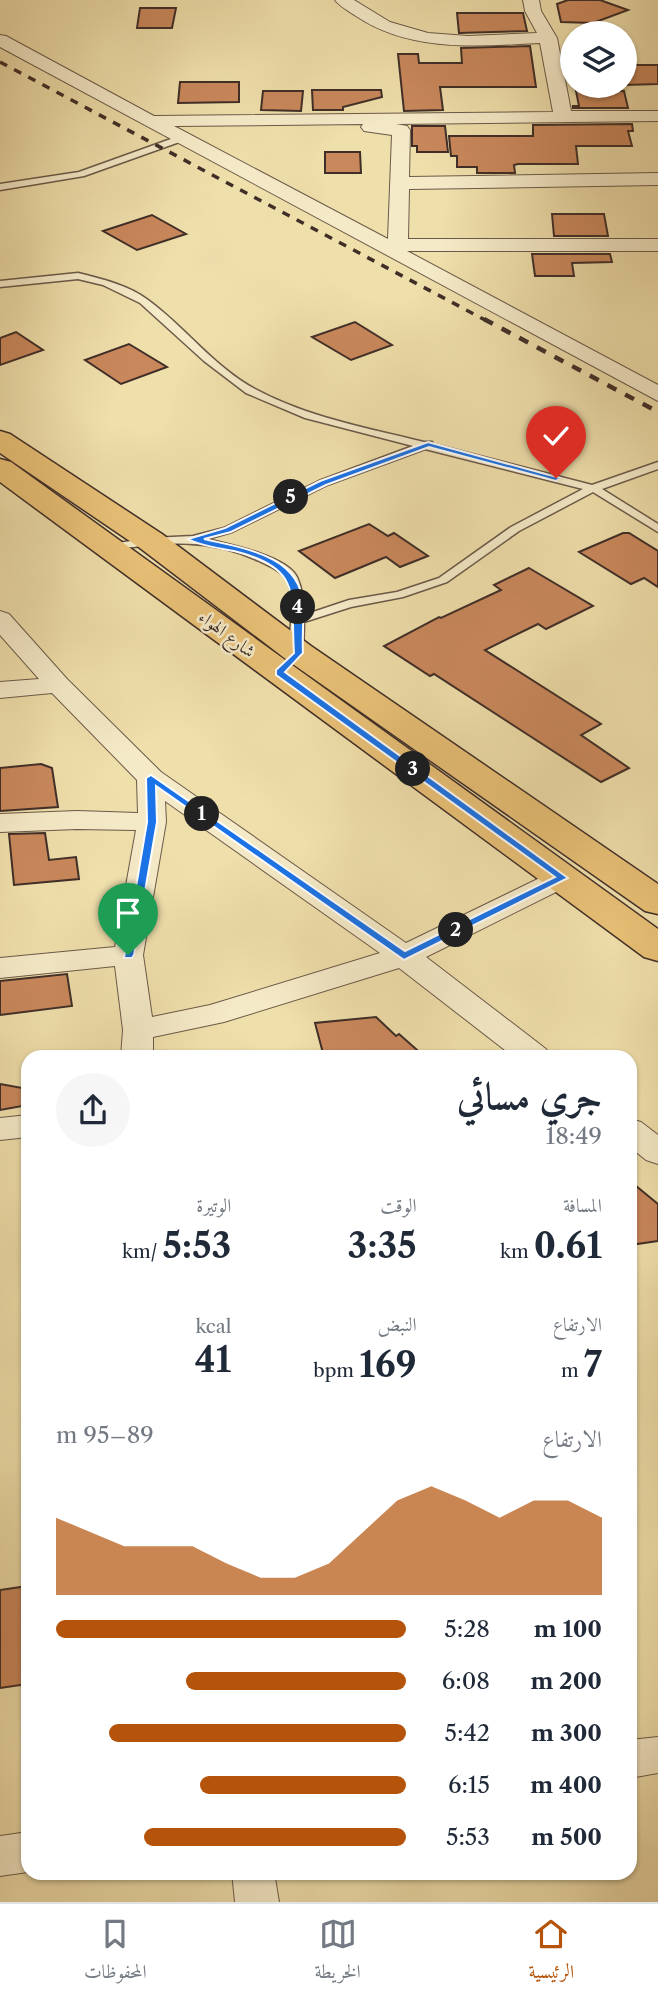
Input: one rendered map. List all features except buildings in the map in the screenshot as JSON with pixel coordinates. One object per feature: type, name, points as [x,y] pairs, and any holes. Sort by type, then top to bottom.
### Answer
[{"type":"main road","name":"شارع الهواء","points":[[0,440],[151,541],[289,663],[562,878],[658,948]]},
{"type":"main road","name":"شارع الهواء","points":[[0,468],[111,547],[658,902]]},
{"type":"street","points":[[343,0],[389,28],[436,38],[466,41],[548,38]]},
{"type":"street","points":[[531,0],[533,11],[548,38],[563,117]]},
{"type":"street","points":[[0,40],[389,245],[658,394]]},
{"type":"street","points":[[150,121],[658,116]]},
{"type":"street","points":[[363,118],[354,124],[401,130],[401,183],[389,245]]},
{"type":"street","points":[[401,183],[658,179]]},
{"type":"street","points":[[389,245],[658,245]]},
{"type":"street","points":[[0,618],[58,685],[151,778],[404,956],[526,1050]]},
{"type":"street","points":[[0,690],[58,685]]},
{"type":"street","points":[[151,778],[152,822],[128,955],[137,1043],[214,1014],[404,956],[562,878]]},
{"type":"street","points":[[0,824],[77,820],[152,822]]},
{"type":"street","points":[[0,968],[128,955]]},
{"type":"street","points":[[0,1129],[21,1127]]},
{"type":"street","points":[[637,1136],[658,1152]]},
{"type":"street","points":[[637,1758],[658,1755]]},
{"type":"street","points":[[0,1856],[21,1853]]},
{"type":"street","points":[[254,1880],[257,1902]]},
{"type":"lane","points":[[0,187],[81,174],[130,159],[183,138]]},
{"type":"lane","points":[[0,284],[78,276],[106,283],[144,300],[208,359],[250,391],[309,416],[428,444],[593,488],[658,529]]},
{"type":"lane","points":[[111,547],[193,539],[228,530],[312,488],[428,444]]},
{"type":"lane","points":[[296,621],[349,604],[399,595],[443,580],[515,529],[593,488],[658,465]]},
{"type":"lane","points":[[193,539],[248,552],[276,565],[291,576],[298,604],[289,663]]},
{"type":"railway","points":[[0,62],[487,321]]},
{"type":"railway","points":[[484,319],[658,412]]},
{"type":"route","points":[[128,955],[152,822],[151,778],[404,956],[562,878],[279,673],[299,653],[296,621],[298,604],[291,576],[276,565],[248,552],[193,539],[228,530],[323,483],[428,444],[556,478]]}]
